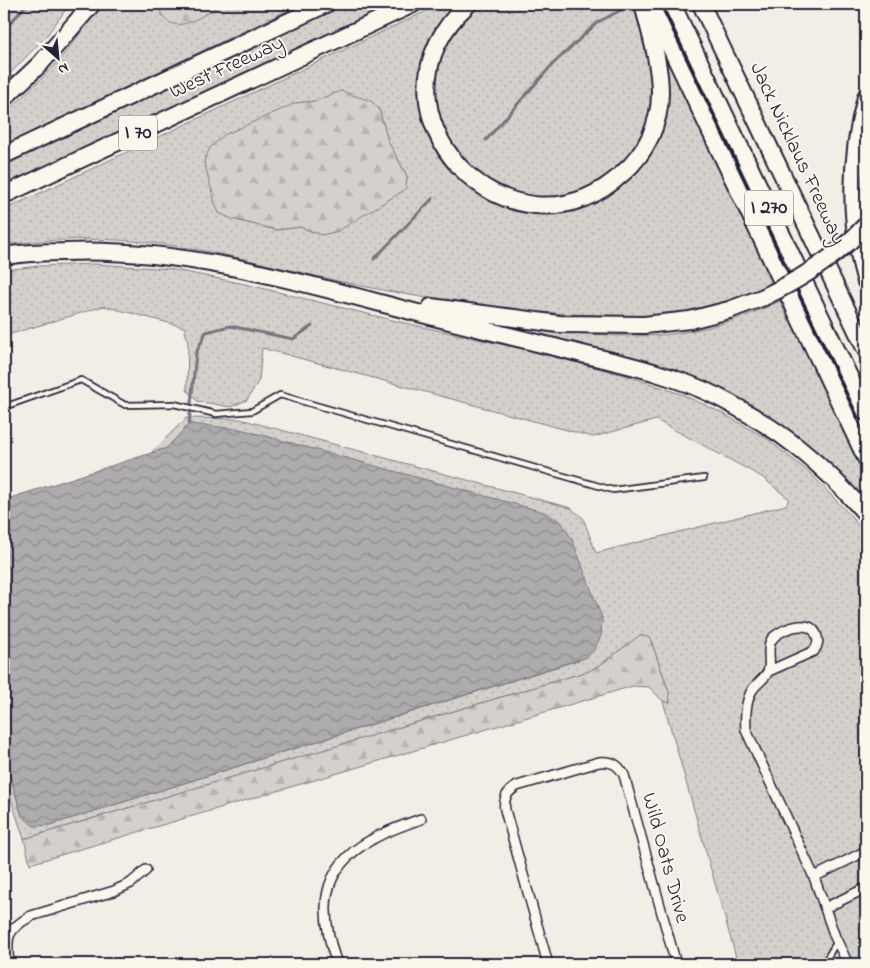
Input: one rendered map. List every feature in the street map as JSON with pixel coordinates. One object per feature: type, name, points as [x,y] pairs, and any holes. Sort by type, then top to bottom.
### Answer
[{"type":"highway","points":[[4,97],[38,60],[82,4]]},
{"type":"highway","points":[[4,97],[40,64],[92,4]]},
{"type":"highway","name":"West Freeway","points":[[4,155],[326,4]]},
{"type":"highway","name":"West Freeway","points":[[4,195],[413,4]]},
{"type":"highway","points":[[468,4],[456,16],[443,34],[435,48],[428,69],[427,88],[433,123],[447,152],[462,170],[487,189],[507,199],[522,203],[557,206],[599,193],[617,179],[633,164],[646,147],[654,128],[660,94],[659,71],[642,4]]},
{"type":"highway","points":[[650,4],[866,458]]},
{"type":"highway","name":"I 270","points":[[672,4],[866,412]]},
{"type":"highway","name":"Jack Nicklaus Freeway","points":[[701,4],[866,350]]},
{"type":"highway","points":[[866,97],[855,154],[853,182],[856,241],[866,282]]},
{"type":"highway","points":[[335,291],[442,309],[559,324],[644,326],[690,320],[729,310],[764,297],[815,269],[866,225]]},
{"type":"highway","points":[[4,256],[72,251],[112,251],[149,254],[234,268],[335,291],[443,320],[630,365],[673,378],[716,396],[772,427],[792,442],[834,480],[866,514]]},
{"type":"street","points":[[769,671],[769,644],[774,636],[796,626],[806,626],[814,629],[818,639],[818,646],[814,651],[769,671],[751,692],[745,711],[746,730],[814,877],[837,942],[848,964]]},
{"type":"street","name":"Wild Oats Drive","points":[[548,964],[504,801],[507,794],[517,786],[600,762],[614,763],[624,775],[676,964]]},
{"type":"street","points":[[337,964],[327,927],[325,908],[328,890],[337,870],[363,844],[421,818]]},
{"type":"street","points":[[814,877],[866,852]]},
{"type":"street","points":[[9,964],[7,940],[9,932],[18,923],[31,916],[114,891],[131,883],[146,870]]},
{"type":"street","points":[[825,908],[866,888]]},
{"type":"lane","points":[[4,407],[81,380],[125,405],[174,404],[216,414],[252,411],[280,395],[613,490],[704,478]]},
{"type":"lane","points":[[826,964],[827,958],[837,942]]},
{"type":"green space","points":[[12,4],[70,4],[47,35],[4,80],[4,13]]},
{"type":"green space","points":[[103,4],[301,4],[4,145],[4,115],[57,63]]},
{"type":"green space","points":[[159,4],[221,4],[191,22],[175,24],[168,22],[162,15]]},
{"type":"green space","points":[[347,4],[393,4],[4,186],[4,166]]},
{"type":"green space","points":[[441,4],[461,4],[457,7],[426,104],[474,187],[580,205],[619,186],[637,168],[650,149],[660,56],[666,53],[768,270],[765,272],[771,284],[728,302],[666,315],[567,314],[509,309],[395,292],[218,254],[148,242],[86,239],[4,245],[4,210]],"holes":[[[341,91],[379,109],[388,141],[407,176],[322,235],[300,227],[277,230],[232,219],[296,103],[315,101]]]},
{"type":"green space","points":[[478,4],[632,4],[641,29],[653,78],[651,117],[632,157],[581,193],[536,200],[491,185],[470,169],[444,131],[436,99],[436,83],[443,50],[472,9]]},
{"type":"green space","points":[[341,91],[371,101],[379,109],[388,141],[407,176],[406,189],[338,231],[322,235],[300,227],[277,230],[232,219],[219,213],[204,161],[210,148],[224,135],[296,103],[315,101]]},
{"type":"green space","points":[[95,264],[170,269],[245,284],[396,321],[527,350],[628,376],[681,394],[722,413],[766,438],[810,473],[852,517],[866,536],[866,964],[738,964],[663,701],[670,703],[669,692],[650,638],[629,643],[589,671],[24,839],[4,778],[4,755],[22,816],[50,825],[585,658],[189,424],[167,448],[151,453],[186,418],[240,419],[571,508],[583,518],[596,553],[786,505],[789,499],[762,477],[656,420],[593,437],[262,348],[259,380],[247,400],[230,407],[197,401],[187,390],[188,342],[184,327],[104,306],[4,336],[4,270],[39,266]]},
{"type":"green space","points":[[780,301],[789,321],[792,320],[866,475],[866,509],[811,453],[651,364],[541,334],[543,330],[632,336],[693,331],[752,313]]},
{"type":"green space","points":[[640,635],[650,638],[669,692],[670,703],[663,701],[649,687],[633,686],[30,864],[24,839],[589,671],[603,663]]},
{"type":"water","points":[[189,424],[240,429],[544,512],[561,522],[572,539],[602,618],[601,636],[594,650],[585,658],[50,825],[34,826],[22,816],[4,755],[4,500],[167,448]]},
{"type":"waterway","points":[[4,30],[27,4]]},
{"type":"waterway","points":[[486,140],[553,64],[598,22],[625,8]]},
{"type":"waterway","points":[[374,259],[433,198]]},
{"type":"waterway","points":[[189,424],[196,353],[206,332],[230,326],[293,339],[312,326]]}]
